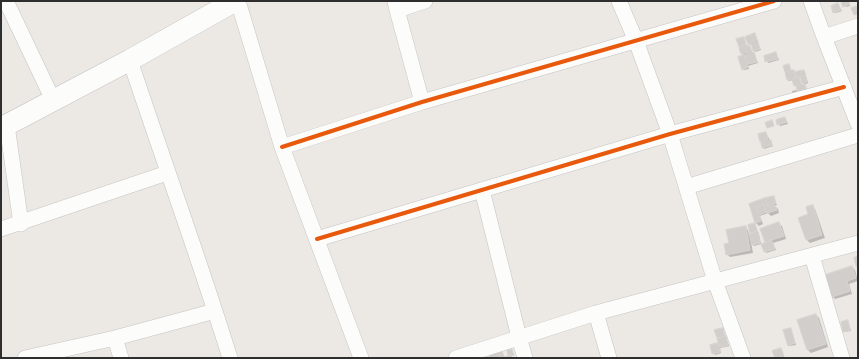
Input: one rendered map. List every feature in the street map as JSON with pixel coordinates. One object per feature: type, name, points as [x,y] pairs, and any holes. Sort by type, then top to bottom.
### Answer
[{"type":"street","points":[[6,1],[52,100]]},
{"type":"street","points":[[21,224],[4,126],[130,60],[214,6],[237,1],[282,147],[361,358]]},
{"type":"street","points":[[422,102],[396,5],[425,1]]},
{"type":"street","points":[[619,1],[636,41],[670,134],[715,281],[743,358]]},
{"type":"street","points":[[282,147],[422,102],[774,1]]},
{"type":"street","points":[[811,1],[858,124]]},
{"type":"street","points":[[824,38],[858,26]]},
{"type":"street","points":[[130,60],[230,358]]},
{"type":"street","points":[[317,239],[670,134],[844,87]]},
{"type":"street","points":[[686,187],[858,135]]},
{"type":"street","points":[[1,229],[21,224],[167,173]]},
{"type":"street","points":[[482,190],[525,358]]},
{"type":"street","points":[[456,358],[596,313],[858,243]]},
{"type":"street","points":[[812,256],[842,358]]},
{"type":"street","points":[[25,358],[45,356],[215,311]]},
{"type":"street","points":[[596,313],[609,358]]},
{"type":"street","points":[[115,338],[121,358]]},
{"type":"building","points":[[841,1],[848,1],[850,4],[843,7]]},
{"type":"building","points":[[838,3],[841,10],[833,13],[831,6]]},
{"type":"building","points":[[858,6],[858,14],[854,15],[851,8]]},
{"type":"building","points":[[755,33],[757,40],[748,44],[745,37]]},
{"type":"building","points":[[744,37],[746,45],[739,47],[736,39]]},
{"type":"building","points":[[758,42],[760,49],[753,51],[751,44]]},
{"type":"building","points":[[749,45],[752,51],[741,54],[739,48]]},
{"type":"building","points":[[754,52],[757,62],[748,64],[745,55]]},
{"type":"building","points":[[776,52],[778,59],[765,62],[764,56]]},
{"type":"building","points":[[744,55],[748,67],[742,70],[738,57]]},
{"type":"building","points":[[789,64],[791,70],[785,72],[783,66]]},
{"type":"building","points":[[794,70],[796,78],[787,80],[785,73]]},
{"type":"building","points":[[804,70],[807,82],[802,84],[800,76],[796,77],[795,72]]},
{"type":"building","points":[[799,77],[801,84],[794,86],[792,80]]},
{"type":"building","points":[[805,84],[807,92],[799,95],[796,87]]},
{"type":"building","points":[[785,117],[787,122],[777,125],[776,120]]},
{"type":"building","points":[[772,120],[774,126],[767,128],[765,123]]},
{"type":"building","points":[[766,132],[768,139],[760,142],[758,134]]},
{"type":"building","points":[[771,140],[772,145],[762,148],[761,143]]},
{"type":"building","points":[[774,196],[776,203],[768,206],[765,198]]},
{"type":"building","points":[[765,198],[768,207],[775,205],[777,210],[767,213],[764,204],[756,207],[761,221],[755,223],[749,204]]},
{"type":"building","points":[[764,205],[766,212],[760,215],[757,207]]},
{"type":"building","points":[[813,205],[822,235],[806,240],[798,218],[808,214],[806,207]]},
{"type":"building","points":[[779,222],[784,236],[765,242],[760,229]]},
{"type":"building","points":[[755,223],[757,231],[750,233],[748,225]]},
{"type":"building","points":[[746,226],[750,250],[726,255],[724,244],[729,243],[726,230]]},
{"type":"building","points":[[758,232],[760,243],[752,245],[749,234]]},
{"type":"building","points":[[772,241],[775,249],[764,252],[761,244]]},
{"type":"building","points":[[858,256],[858,266],[856,266],[854,258]]},
{"type":"building","points":[[852,266],[856,278],[847,281],[850,291],[832,297],[825,275]]},
{"type":"building","points":[[816,314],[826,344],[807,350],[797,320]]},
{"type":"building","points":[[848,320],[850,330],[843,332],[841,322]]},
{"type":"building","points":[[723,328],[725,336],[717,338],[714,330]]},
{"type":"building","points":[[791,328],[795,343],[788,346],[783,330]]},
{"type":"building","points":[[726,336],[728,345],[720,347],[717,339]]},
{"type":"building","points":[[718,343],[720,352],[712,354],[710,345]]},
{"type":"building","points":[[781,348],[784,356],[775,358],[772,351]]},
{"type":"building","points":[[512,349],[513,354],[508,355],[507,350]]},
{"type":"building","points":[[502,351],[504,357],[511,355],[512,358],[500,358],[498,354]]},
{"type":"building","points":[[498,352],[500,358],[490,358],[489,355]]},
{"type":"cycle path","points":[[282,147],[422,102],[774,1]]},
{"type":"cycle path","points":[[317,239],[670,134],[844,87]]}]
